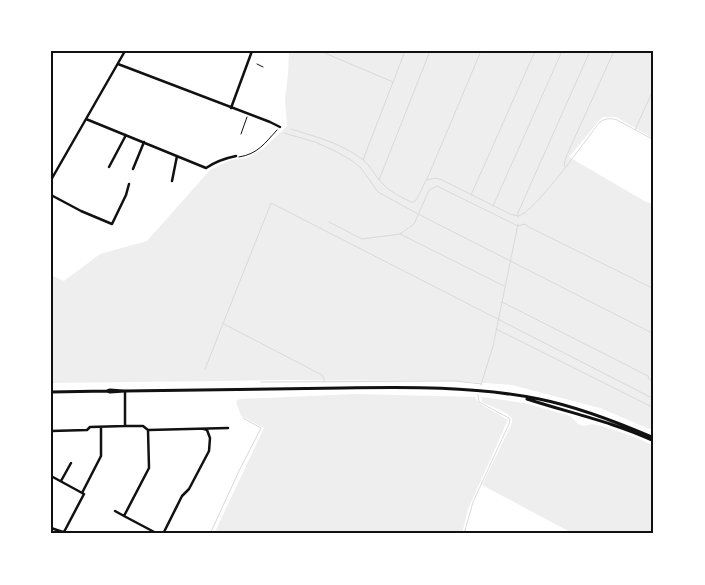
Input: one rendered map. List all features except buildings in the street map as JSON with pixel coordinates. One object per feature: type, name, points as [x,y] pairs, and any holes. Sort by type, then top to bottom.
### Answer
[{"type":"street","points":[[51,180],[125,51]]},
{"type":"street","points":[[231,108],[252,51]]},
{"type":"street","points":[[118,64],[270,122],[280,128]]},
{"type":"street","points":[[86,119],[206,168],[211,164],[236,156]]},
{"type":"street","points":[[109,167],[126,135]]},
{"type":"street","points":[[133,169],[144,142]]},
{"type":"street","points":[[172,181],[177,156]]},
{"type":"street","points":[[51,195],[80,211],[112,224],[129,184]]},
{"type":"street","points":[[51,392],[418,387],[484,391],[517,396],[584,413],[616,423],[654,440]]},
{"type":"street","points":[[124,391],[125,426]]},
{"type":"street","points":[[64,532],[101,456],[101,426]]},
{"type":"street","points":[[51,431],[87,430],[90,427],[101,426],[143,426],[148,430],[228,428]]},
{"type":"street","points":[[163,534],[182,496],[188,489],[209,451],[210,438],[207,430],[204,429]]},
{"type":"street","points":[[124,516],[149,468],[148,430]]},
{"type":"street","points":[[61,481],[71,463]]},
{"type":"street","points":[[51,476],[82,493]]},
{"type":"street","points":[[115,511],[158,534]]},
{"type":"street","points":[[51,528],[69,534]]},
{"type":"path","points":[[257,64],[263,67]]},
{"type":"path","points":[[242,134],[248,114]]},
{"type":"path","points":[[236,156],[238,158],[247,156],[262,147],[276,131]]},
{"type":"shaded area","points":[[289,51],[654,51],[654,139],[616,117],[603,117],[569,157],[646,202],[654,204],[654,431],[600,408],[512,385],[455,381],[287,380],[51,383],[51,275],[64,281],[100,254],[147,241],[210,170],[231,160],[247,158],[264,148],[287,126],[285,99]]},
{"type":"shaded area","points":[[355,394],[475,397],[482,405],[508,420],[468,509],[462,534],[214,534],[264,428],[241,416],[236,401],[240,399]]},
{"type":"shaded area","points":[[482,397],[524,403],[570,416],[578,424],[602,426],[654,446],[654,534],[574,534],[482,485],[512,423],[512,418],[506,413],[482,402]]},
{"type":"waterway","points":[[320,51],[393,82]]},
{"type":"waterway","points":[[363,160],[405,51]]},
{"type":"waterway","points":[[379,180],[430,51]]},
{"type":"waterway","points":[[427,179],[481,51]]},
{"type":"waterway","points":[[471,195],[535,51]]},
{"type":"waterway","points":[[493,206],[562,51]]},
{"type":"waterway","points":[[517,215],[590,51]]},
{"type":"waterway","points":[[565,167],[566,157],[614,51]]},
{"type":"waterway","points":[[635,130],[654,88]]},
{"type":"waterway","points":[[518,216],[526,212],[548,189],[600,122],[608,119],[617,120],[654,140]]},
{"type":"waterway","points":[[291,129],[328,141],[354,153],[365,161],[385,186],[395,194],[411,202],[414,202],[418,197],[426,180],[436,178],[518,217]]},
{"type":"waterway","points":[[284,133],[315,142],[335,151],[361,168],[378,192],[654,334]]},
{"type":"waterway","points":[[329,222],[362,239],[400,234],[414,224],[429,190],[437,186],[518,226],[525,224],[654,289]]},
{"type":"waterway","points":[[205,369],[271,203],[654,399]]},
{"type":"waterway","points":[[481,385],[493,346],[518,224]]},
{"type":"waterway","points":[[400,234],[504,286]]},
{"type":"waterway","points":[[502,302],[648,376],[649,379],[654,381]]},
{"type":"waterway","points":[[224,324],[322,375],[324,381]]},
{"type":"waterway","points":[[496,329],[654,408]]},
{"type":"waterway","points":[[261,382],[455,381],[482,384]]},
{"type":"waterway","points":[[464,534],[473,502],[510,420],[479,402],[478,395]]},
{"type":"waterway","points":[[210,534],[261,428],[243,418]]}]
